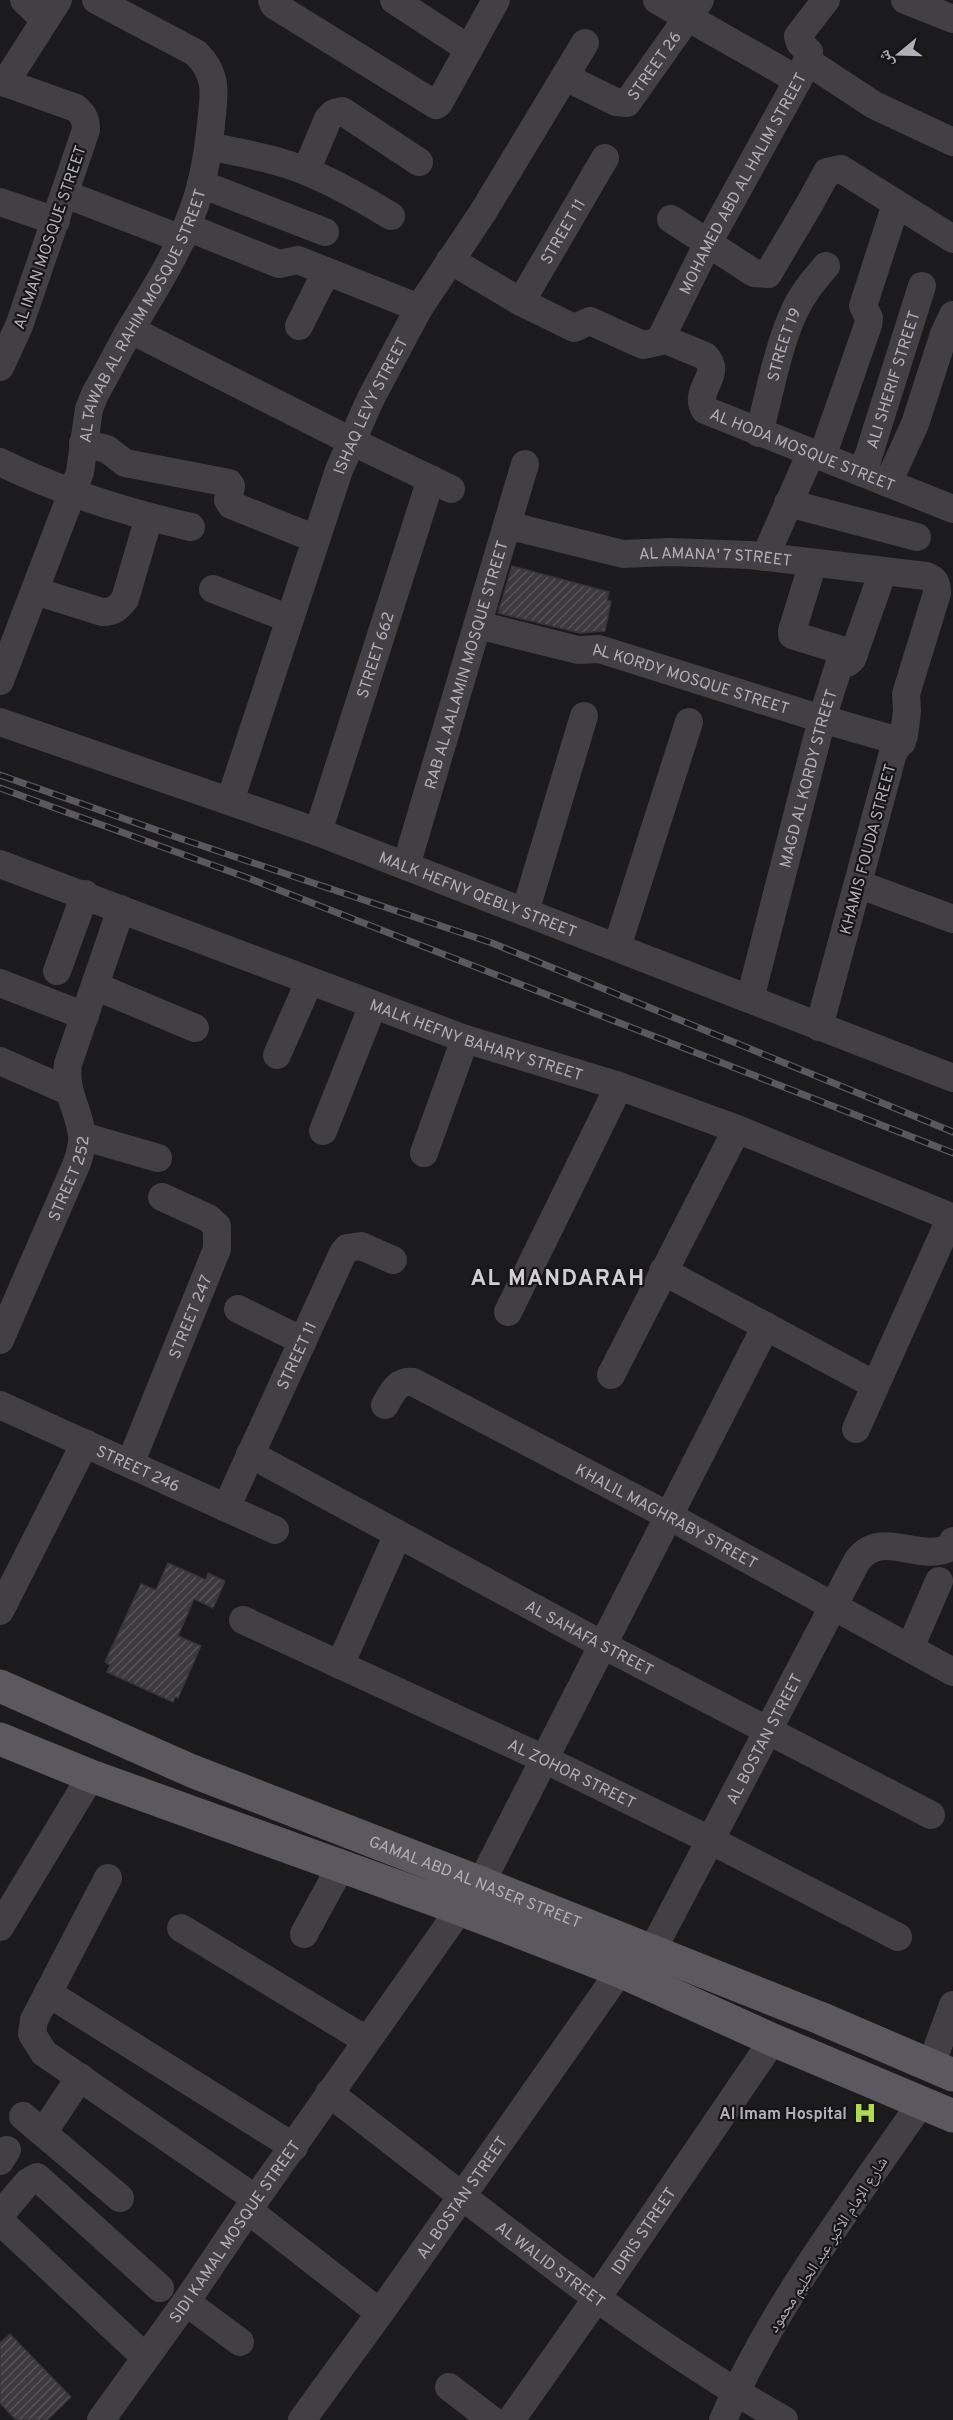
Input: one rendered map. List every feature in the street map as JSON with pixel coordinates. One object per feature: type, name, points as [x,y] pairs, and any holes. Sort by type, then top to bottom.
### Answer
[{"type":"main road","name":"GAMAL ABD AL NASER STREET","points":[[0,1686],[192,1771],[820,2018],[942,2070]]},
{"type":"main road","name":"GAMAL ABD AL NASER STREET","points":[[0,1739],[91,1776],[460,1909],[620,1971],[773,2040],[953,2116]]},
{"type":"street","points":[[2,82],[52,10],[24,0]]},
{"type":"street","name":"AL TAWAB AL RAHIM MOSQUE STREET","points":[[0,681],[73,494],[80,472],[89,409],[131,330],[166,272],[184,233],[201,184],[209,146],[214,79],[207,64],[196,53],[96,0]]},
{"type":"street","points":[[272,0],[278,8],[436,105],[495,0]]},
{"type":"street","points":[[657,0],[693,9],[803,70],[953,142]]},
{"type":"street","name":"MOHAMED ABD AL HALIM STREET","points":[[660,340],[708,243],[803,70],[808,52],[800,43],[798,36],[826,0]]},
{"type":"street","points":[[905,0],[953,19]]},
{"type":"street","points":[[398,1],[469,49]]},
{"type":"street","name":"STREET 26","points":[[565,76],[616,102],[627,103],[693,9]]},
{"type":"street","name":"ISHAQ LEVY STREET","points":[[230,801],[316,539],[351,441],[371,398],[419,308],[483,212],[585,43]]},
{"type":"street","name":"AL IMAN MOSQUE STREET","points":[[0,367],[8,330],[56,221],[86,130],[86,122],[76,108],[2,82]]},
{"type":"street","points":[[306,171],[328,119],[334,113],[342,111],[419,162]]},
{"type":"street","points":[[209,146],[261,157],[306,171],[350,191],[391,216]]},
{"type":"street","name":"STREET 11","points":[[521,302],[605,158]]},
{"type":"street","points":[[671,219],[754,273],[768,274],[827,172],[834,169],[841,170],[953,239]]},
{"type":"street","points":[[201,184],[325,232]]},
{"type":"street","points":[[66,194],[279,264],[298,261],[419,308]]},
{"type":"street","points":[[0,202],[56,221]]},
{"type":"street","points":[[765,558],[788,502],[817,455],[868,325],[869,318],[863,306],[896,204]]},
{"type":"street","name":"AL HODA MOSQUE STREET","points":[[450,260],[521,302],[574,327],[590,321],[643,345],[653,345],[660,340],[666,340],[705,356],[709,361],[712,374],[700,396],[705,410],[953,509]]},
{"type":"street","name":"STREET 19","points":[[759,433],[794,311],[808,287],[826,266]]},
{"type":"street","points":[[299,326],[326,272]]},
{"type":"street","name":"ALI SHERIF STREET","points":[[876,478],[922,286]]},
{"type":"street","points":[[876,478],[915,424],[944,334],[953,315]]},
{"type":"street","points":[[131,330],[351,441]]},
{"type":"street","name":"STREET 662","points":[[318,832],[441,484],[351,441]]},
{"type":"street","points":[[83,443],[107,449],[125,464],[229,483],[231,486],[228,500],[231,505],[316,539]]},
{"type":"street","points":[[0,462],[73,494],[190,527]]},
{"type":"street","name":"RAB AL AALAMIN MOSQUE STREET","points":[[406,866],[525,464]]},
{"type":"street","points":[[788,502],[916,537]]},
{"type":"street","points":[[35,591],[102,612],[112,612],[125,599],[149,517]]},
{"type":"street","name":"AL AMANA' 7 STREET","points":[[507,525],[623,555],[670,552],[750,555],[926,576]]},
{"type":"street","points":[[813,563],[792,635],[854,654]]},
{"type":"street","name":"MAGD AL KORDY STREET","points":[[750,999],[822,719],[839,665],[843,662],[850,662],[854,654],[883,571]]},
{"type":"street","name":"KHAMIS FOUDA STREET","points":[[819,1027],[893,753],[902,742],[907,711],[906,694],[941,622],[937,585],[933,579],[926,576]]},
{"type":"street","points":[[213,589],[290,619]]},
{"type":"street","name":"AL KORDY MOSQUE STREET","points":[[478,625],[578,650],[599,649],[902,742]]},
{"type":"street","points":[[525,912],[584,716]]},
{"type":"street","name":"MALK HEFNY QEBLY STREET","points":[[0,722],[318,832],[953,1078]]},
{"type":"street","points":[[616,947],[689,722]]},
{"type":"street","name":"MALK HEFNY BAHARY STREET","points":[[2,870],[84,894],[309,982],[465,1039],[619,1086],[737,1129],[952,1218]]},
{"type":"street","points":[[858,884],[953,919]]},
{"type":"street","points":[[57,971],[84,894]]},
{"type":"street","name":"STREET 252","points":[[0,1340],[77,1163],[82,1136],[68,1091],[66,1075],[122,909]]},
{"type":"street","points":[[277,1055],[309,982]]},
{"type":"street","points":[[0,983],[85,1016]]},
{"type":"street","points":[[95,986],[195,1028]]},
{"type":"street","points":[[323,1131],[374,1005]]},
{"type":"street","points":[[424,1153],[465,1039]]},
{"type":"street","points":[[0,1061],[68,1091]]},
{"type":"street","points":[[508,1312],[619,1086]]},
{"type":"street","points":[[611,1375],[737,1129]]},
{"type":"street","points":[[82,1136],[158,1158]]},
{"type":"street","name":"STREET 247","points":[[130,1464],[217,1249],[217,1226],[208,1218],[162,1197]]},
{"type":"street","points":[[856,1429],[952,1218]]},
{"type":"street","name":"STREET 11","points":[[226,1508],[346,1248],[361,1246],[393,1260]]},
{"type":"street","points":[[663,1271],[875,1385]]},
{"type":"street","points":[[238,1309],[303,1341]]},
{"type":"street","points":[[481,1883],[766,1326]]},
{"type":"street","name":"KHALIL MAGHRABY STREET","points":[[385,1405],[398,1385],[405,1381],[413,1382],[669,1516],[953,1672]]},
{"type":"street","name":"STREET 246","points":[[0,1405],[275,1530]]},
{"type":"street","points":[[0,1611],[85,1443]]},
{"type":"street","name":"AL SAHAFA STREET","points":[[250,1454],[603,1645],[931,1815]]},
{"type":"street","points":[[340,1665],[399,1534]]},
{"type":"street","name":"AL BOSTAN STREET","points":[[652,1952],[833,1605],[863,1552],[881,1545],[925,1553],[940,1553],[951,1547],[953,1541]]},
{"type":"street","points":[[910,1648],[939,1581]]},
{"type":"street","name":"AL ZOHOR STREET","points":[[243,1620],[544,1759],[711,1840],[898,1937]]},
{"type":"street","points":[[0,1927],[91,1776]]},
{"type":"street","points":[[304,1934],[341,1866]]},
{"type":"street","points":[[108,1878],[34,2020],[32,2034],[44,2053],[252,2204],[380,2313]]},
{"type":"street","name":"SIDI KAMAL MOSQUE STREET","points":[[100,2420],[186,2302],[366,2040],[460,1909]]},
{"type":"street","points":[[181,1929],[366,2040]]},
{"type":"street","name":"AL BOSTAN STREET","points":[[302,2420],[380,2313],[620,1971]]},
{"type":"street","points":[[48,1993],[294,2147]]},
{"type":"street","points":[[942,2070],[953,2004]]},
{"type":"street","name":"IDRIS STREET","points":[[511,2420],[773,2040]]},
{"type":"street","points":[[80,2077],[33,2124],[120,2198]]},
{"type":"street","name":"AL WALID STREET","points":[[329,2094],[597,2298],[735,2392],[784,2420]]},
{"type":"street","name":"شارع الإمام الاكبر عبد الحليم محمود","points":[[723,2420],[735,2392],[791,2294],[921,2103]]},
{"type":"street","points":[[0,2216],[28,2182],[37,2177],[160,2288]]},
{"type":"street","points":[[0,2221],[145,2357]]},
{"type":"street","points":[[186,2302],[240,2342]]},
{"type":"street","points":[[449,2386],[492,2420]]},
{"type":"building","points":[[512,566],[609,592],[607,600],[611,601],[605,631],[580,633],[498,613]]},
{"type":"building","points":[[168,1563],[206,1580],[208,1573],[225,1581],[213,1608],[194,1599],[178,1636],[201,1646],[178,1698],[175,1697],[173,1702],[107,1672],[110,1665],[105,1662],[141,1584],[156,1590]]},
{"type":"building","points":[[10,2334],[71,2397],[47,2420],[16,2420],[0,2403],[0,2343]]},
{"type":"railway","points":[[0,775],[492,943],[953,1132]]},
{"type":"railway","points":[[0,788],[248,878],[953,1153]]},
{"type":"place","name":"Al Imam Hospital","points":[[865,2113]]},
{"type":"district","name":"AL MANDARAH","points":[[558,1277]]}]
